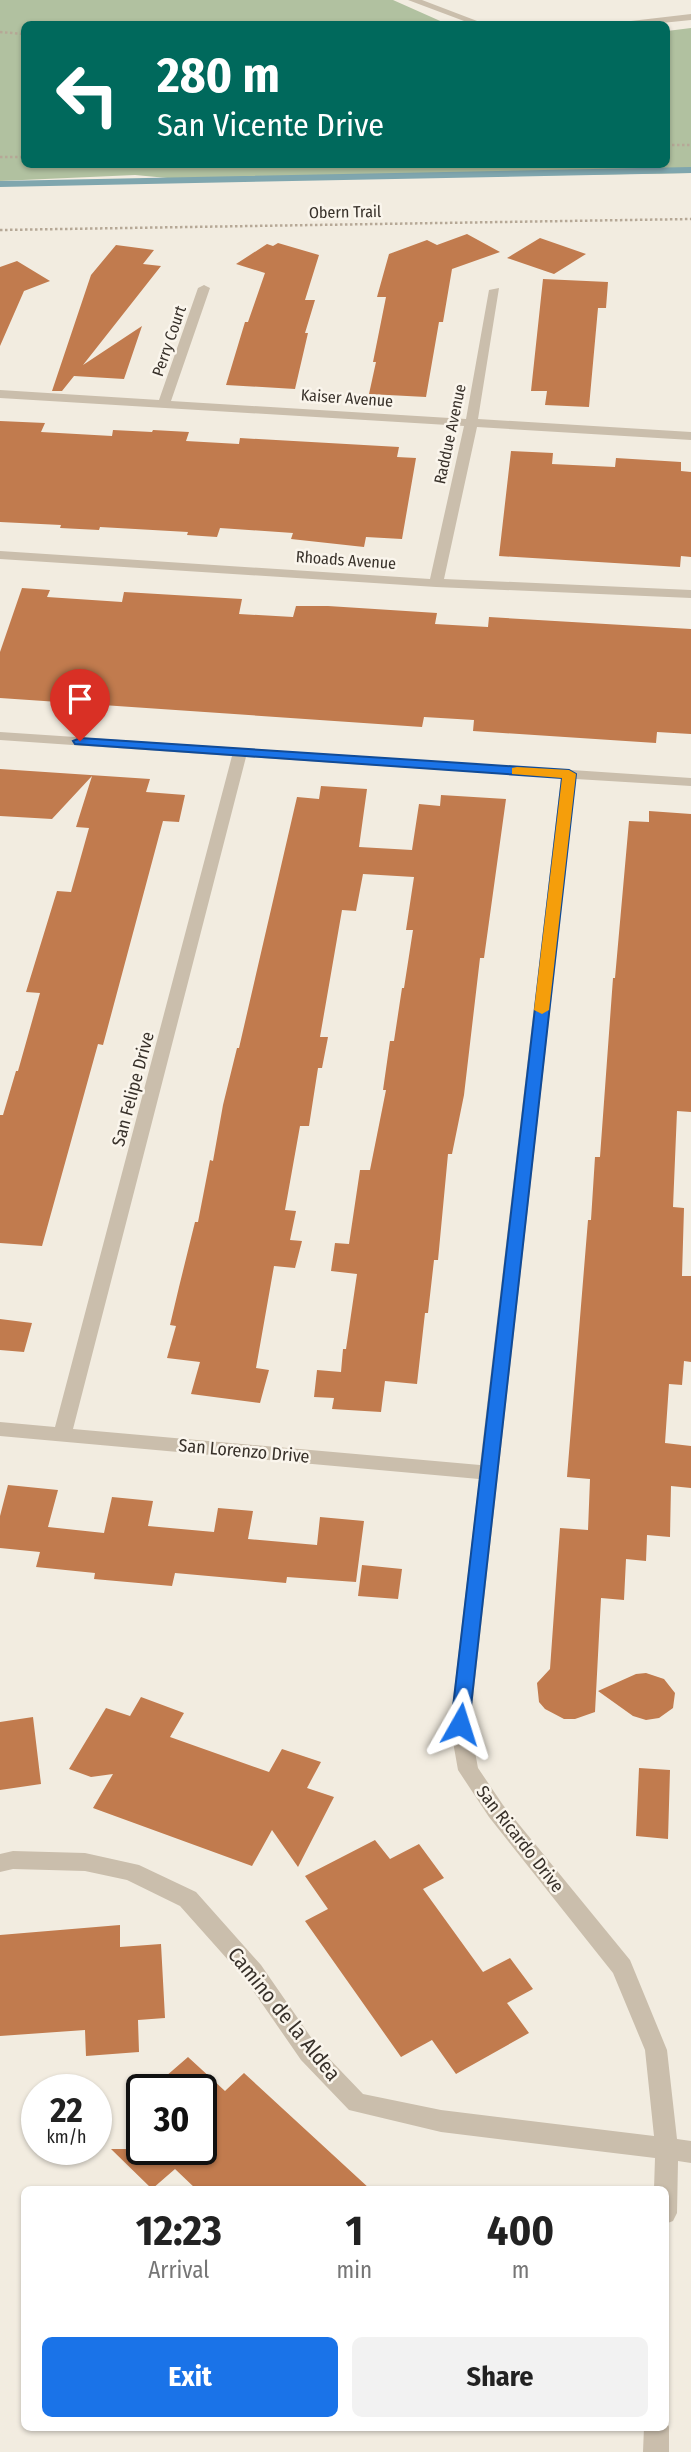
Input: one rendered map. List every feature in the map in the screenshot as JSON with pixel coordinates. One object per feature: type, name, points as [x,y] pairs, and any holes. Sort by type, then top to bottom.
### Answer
[{"type":"street","points":[[413,0],[472,21]]},
{"type":"street","points":[[657,21],[691,17]]},
{"type":"street","name":"Perry Court","points":[[164,404],[204,288]]},
{"type":"street","name":"Raddue Avenue","points":[[436,583],[471,424],[495,290]]},
{"type":"street","name":"Kaiser Avenue","points":[[0,394],[691,436]]},
{"type":"street","name":"Rhoads Avenue","points":[[0,555],[436,583],[691,594]]},
{"type":"street","points":[[0,736],[691,782]]},
{"type":"street","name":"San Felipe Drive","points":[[62,1435],[240,753]]},
{"type":"street","name":"San Ricardo Drive","points":[[569,774],[460,1724],[468,1770],[496,1811],[622,1967],[656,2050],[667,2150],[666,2186]]},
{"type":"street","name":"San Lorenzo Drive","points":[[0,1429],[487,1473]]},
{"type":"street","name":"Camino de la Aldea","points":[[0,1863],[13,1860],[85,1862],[131,1872],[188,1899],[253,1972],[309,2053],[357,2103],[441,2121],[566,2134],[691,2152]]},
{"type":"street","points":[[656,2452],[657,2431]]},
{"type":"path","points":[[0,32],[21,34]]},
{"type":"path","points":[[670,145],[691,145]]},
{"type":"path","points":[[0,158],[21,157]]},
{"type":"path","name":"Obern Trail","points":[[0,230],[691,219]]},
{"type":"green space","points":[[0,0],[393,0],[440,21],[21,21],[21,168],[670,168],[670,31],[691,28],[691,173],[338,179],[178,179],[135,175],[0,181]]},
{"type":"building","points":[[467,234],[500,252],[452,269],[443,322],[439,322],[426,397],[369,394],[386,297],[377,297],[389,254],[427,240],[437,245]]},
{"type":"building","points":[[540,238],[586,254],[554,274],[507,258]]},
{"type":"building","points":[[278,243],[319,255],[305,300],[315,300],[305,333],[308,333],[295,389],[226,385],[245,322],[248,322],[265,273],[236,264],[267,244],[273,246]]},
{"type":"building","points":[[116,245],[154,250],[143,264],[161,266],[83,365],[142,326],[124,379],[74,376],[62,391],[52,391],[91,275]]},
{"type":"building","points":[[17,261],[50,281],[24,291],[0,346],[0,267]]},
{"type":"building","points":[[543,279],[608,282],[606,308],[598,308],[589,407],[545,405],[547,391],[531,391]]},
{"type":"building","points":[[0,421],[45,423],[41,432],[112,436],[113,430],[153,430],[189,432],[186,441],[239,444],[240,438],[399,447],[397,457],[416,458],[402,539],[366,537],[364,547],[291,539],[293,533],[220,528],[217,537],[187,535],[188,532],[100,527],[99,530],[60,528],[61,525],[0,522]]},
{"type":"building","points":[[511,451],[553,453],[552,464],[615,467],[616,458],[681,462],[681,471],[691,472],[691,557],[681,556],[680,567],[499,556]]},
{"type":"building","points":[[22,588],[50,590],[47,597],[122,602],[124,592],[242,599],[239,614],[293,617],[296,606],[328,606],[437,613],[435,624],[488,627],[489,617],[691,629],[691,734],[657,732],[656,743],[473,731],[474,720],[424,717],[422,727],[0,698],[0,652]]},
{"type":"building","points":[[0,769],[150,779],[146,792],[185,795],[179,822],[163,821],[103,1045],[98,1044],[42,1246],[0,1243],[0,1115],[3,1115],[18,1071],[40,993],[26,992],[57,891],[71,892],[89,828],[76,827],[92,776],[52,819],[0,816]]},
{"type":"building","points":[[321,786],[367,789],[359,847],[412,850],[419,804],[440,806],[441,795],[506,799],[484,958],[480,958],[464,1095],[452,1154],[448,1154],[438,1260],[434,1260],[428,1313],[425,1313],[417,1384],[385,1381],[381,1412],[332,1409],[334,1398],[314,1397],[317,1370],[341,1372],[343,1349],[346,1349],[357,1274],[331,1271],[335,1243],[349,1244],[360,1170],[370,1170],[386,1090],[383,1090],[390,1041],[394,1041],[413,930],[406,930],[414,877],[363,874],[356,911],[342,910],[320,1037],[328,1037],[322,1068],[318,1068],[309,1126],[300,1126],[285,1210],[296,1211],[290,1240],[302,1241],[295,1268],[274,1266],[256,1368],[269,1370],[260,1403],[191,1394],[200,1362],[167,1358],[176,1326],[170,1325],[195,1222],[198,1222],[210,1160],[213,1161],[223,1105],[239,1048],[297,797],[319,799]]},
{"type":"building","points":[[649,811],[691,814],[691,1112],[677,1111],[673,1207],[684,1208],[682,1276],[691,1276],[691,1362],[684,1361],[682,1385],[669,1384],[665,1443],[691,1446],[691,1488],[671,1486],[670,1537],[647,1535],[646,1561],[626,1559],[624,1600],[601,1598],[595,1712],[575,1719],[564,1719],[545,1709],[539,1702],[537,1683],[550,1669],[560,1528],[588,1530],[590,1479],[567,1477],[588,1220],[591,1220],[595,1157],[600,1157],[613,978],[629,821],[649,822]]},
{"type":"building","points":[[0,1319],[32,1323],[24,1352],[0,1350]]},
{"type":"building","points":[[8,1485],[58,1490],[48,1527],[104,1533],[112,1497],[153,1501],[148,1526],[214,1532],[218,1508],[253,1511],[248,1539],[317,1545],[320,1517],[364,1521],[356,1582],[287,1577],[286,1583],[175,1573],[172,1586],[94,1579],[95,1573],[36,1567],[40,1552],[0,1548],[0,1516]]},
{"type":"building","points":[[362,1565],[402,1569],[398,1599],[358,1596]]},
{"type":"building","points":[[646,1673],[664,1679],[675,1693],[673,1708],[659,1718],[646,1720],[633,1716],[598,1691],[636,1674]]},
{"type":"building","points":[[141,1697],[184,1713],[170,1737],[269,1772],[282,1749],[321,1762],[307,1788],[334,1797],[298,1867],[272,1830],[252,1866],[93,1808],[113,1774],[91,1777],[69,1769],[106,1708],[130,1716]]},
{"type":"building","points":[[33,1717],[41,1784],[0,1790],[0,1722]]},
{"type":"building","points":[[639,1768],[670,1770],[668,1839],[636,1836]]},
{"type":"building","points":[[375,1840],[390,1859],[419,1844],[444,1878],[423,1889],[483,1972],[510,1958],[533,1989],[507,2003],[529,2033],[456,2074],[432,2040],[401,2057],[305,1921],[328,1909],[305,1876]]},
{"type":"building","points":[[120,1925],[120,1947],[161,1944],[165,2018],[138,2020],[139,2052],[86,2056],[85,2030],[0,2036],[0,1935]]},
{"type":"building","points":[[188,2057],[206,2074],[168,2074]]},
{"type":"building","points":[[244,2073],[367,2186],[193,2186],[175,2169],[155,2186],[149,2186],[127,2165],[217,2165],[217,2084],[225,2091]]},
{"type":"building","points":[[126,2149],[126,2164],[112,2150]]},
{"type":"waterway","points":[[0,184],[691,170]]},
{"type":"slow traffic","points":[[517,771],[569,774],[542,1010]]},
{"type":"route","points":[[80,741],[569,774],[460,1724]]}]
